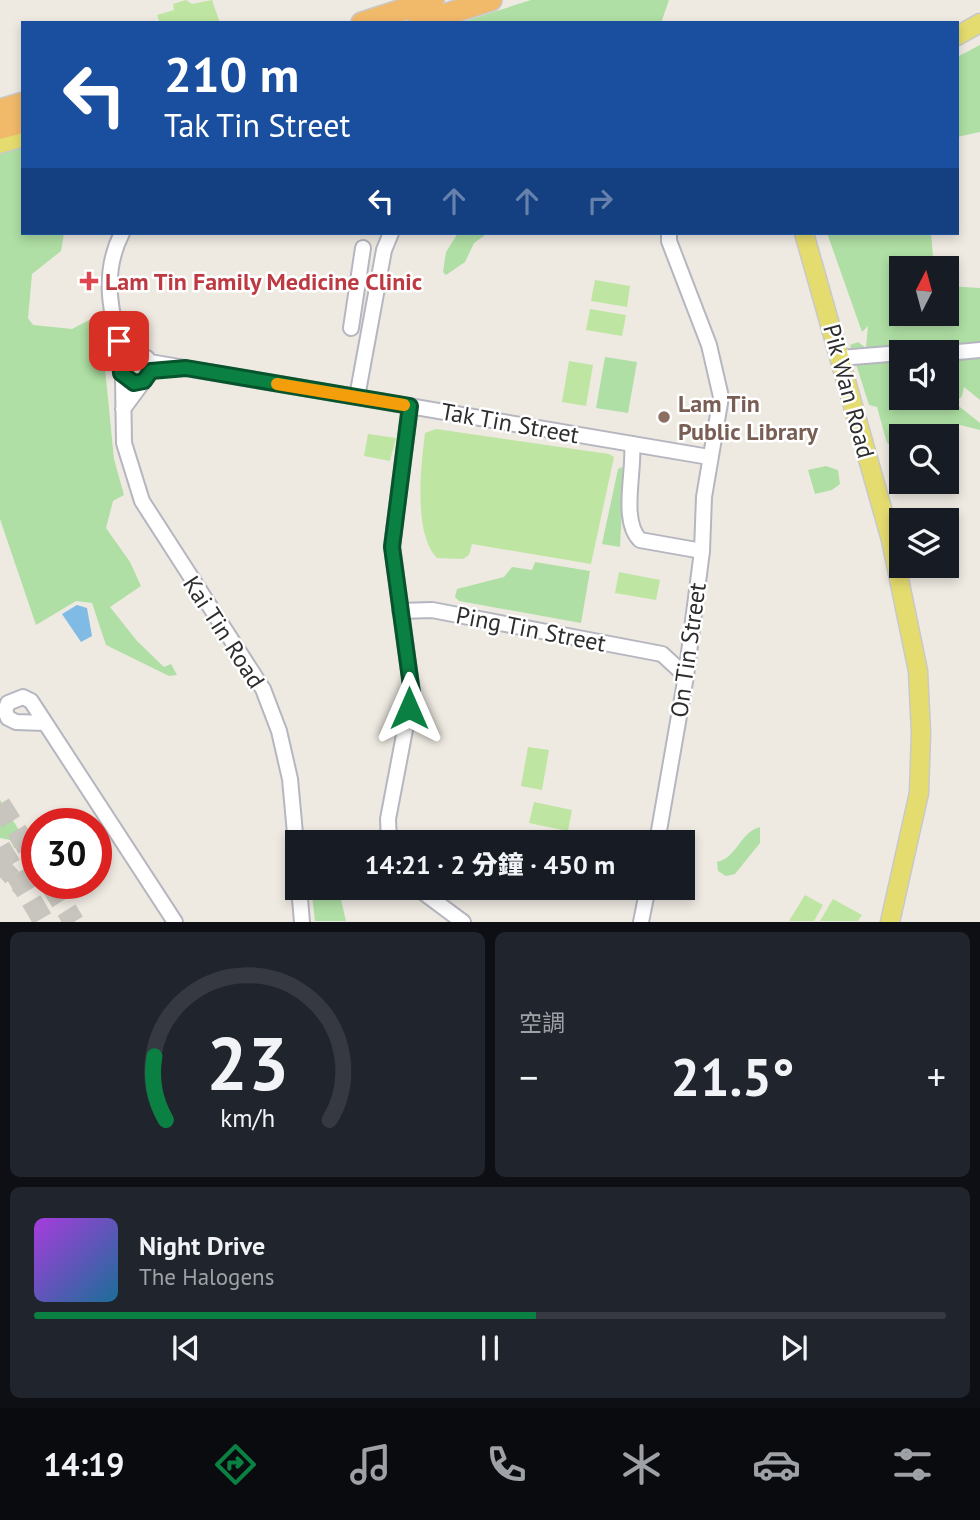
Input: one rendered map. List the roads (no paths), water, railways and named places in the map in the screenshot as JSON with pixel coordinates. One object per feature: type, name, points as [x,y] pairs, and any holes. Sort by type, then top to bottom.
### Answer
[{"type":"highway","points":[[368,21],[433,0]]},
{"type":"highway","points":[[425,21],[491,0]]},
{"type":"highway","points":[[0,103],[21,102]]},
{"type":"highway","points":[[0,110],[21,103]]},
{"type":"highway","points":[[0,128],[21,123]]},
{"type":"main road","points":[[959,35],[980,23]]},
{"type":"main road","points":[[0,144],[21,138]]},
{"type":"main road","name":"Pik Wan Road","points":[[805,235],[884,515],[913,637],[920,691],[922,733],[919,793],[909,849],[890,922]]},
{"type":"street","name":"Kai Tin Road","points":[[121,235],[114,258],[110,286],[113,325],[129,355],[120,369],[123,377],[122,409],[127,459],[150,519],[264,689],[286,753],[294,830]]},
{"type":"street","points":[[357,397],[384,250],[390,235]]},
{"type":"street","points":[[382,267],[397,235]]},
{"type":"street","name":"On Tin Street","points":[[659,830],[686,676],[702,551],[709,457],[720,406],[720,388],[705,332],[666,235]]},
{"type":"street","points":[[351,328],[363,248]]},
{"type":"street","points":[[360,270],[382,267]]},
{"type":"street","points":[[959,352],[980,350]]},
{"type":"street","points":[[122,409],[150,366],[143,354],[129,355]]},
{"type":"street","points":[[840,358],[889,354]]},
{"type":"street","name":"Tak Tin Street","points":[[150,366],[186,368],[709,457]]},
{"type":"street","points":[[123,377],[140,383]]},
{"type":"street","points":[[388,830],[388,819],[412,693],[392,547],[410,406]]},
{"type":"street","points":[[632,443],[629,518],[632,530],[639,540],[702,551]]},
{"type":"street","name":"Ping Tin Street","points":[[400,611],[432,610],[662,654]]},
{"type":"street","points":[[686,676],[662,654],[690,641]]},
{"type":"street","points":[[45,723],[161,891],[178,920]]},
{"type":"street","points":[[300,900],[302,922]]},
{"type":"street","points":[[433,900],[463,922]]},
{"type":"street","points":[[641,922],[645,900]]},
{"type":"water","points":[[77,605],[87,608],[92,636],[81,642],[62,614]]},
{"type":"tunnel","points":[[0,804],[21,837]]},
{"type":"tunnel","points":[[0,847],[44,922]]},
{"type":"tunnel","points":[[0,864],[21,887]]},
{"type":"tunnel","points":[[59,899],[74,922]]},
{"type":"place","name":"Lam Tin Family Medicine Clinic","points":[[89,281]]},
{"type":"place","name":"Lam Tin Public Library","points":[[664,417]]}]
